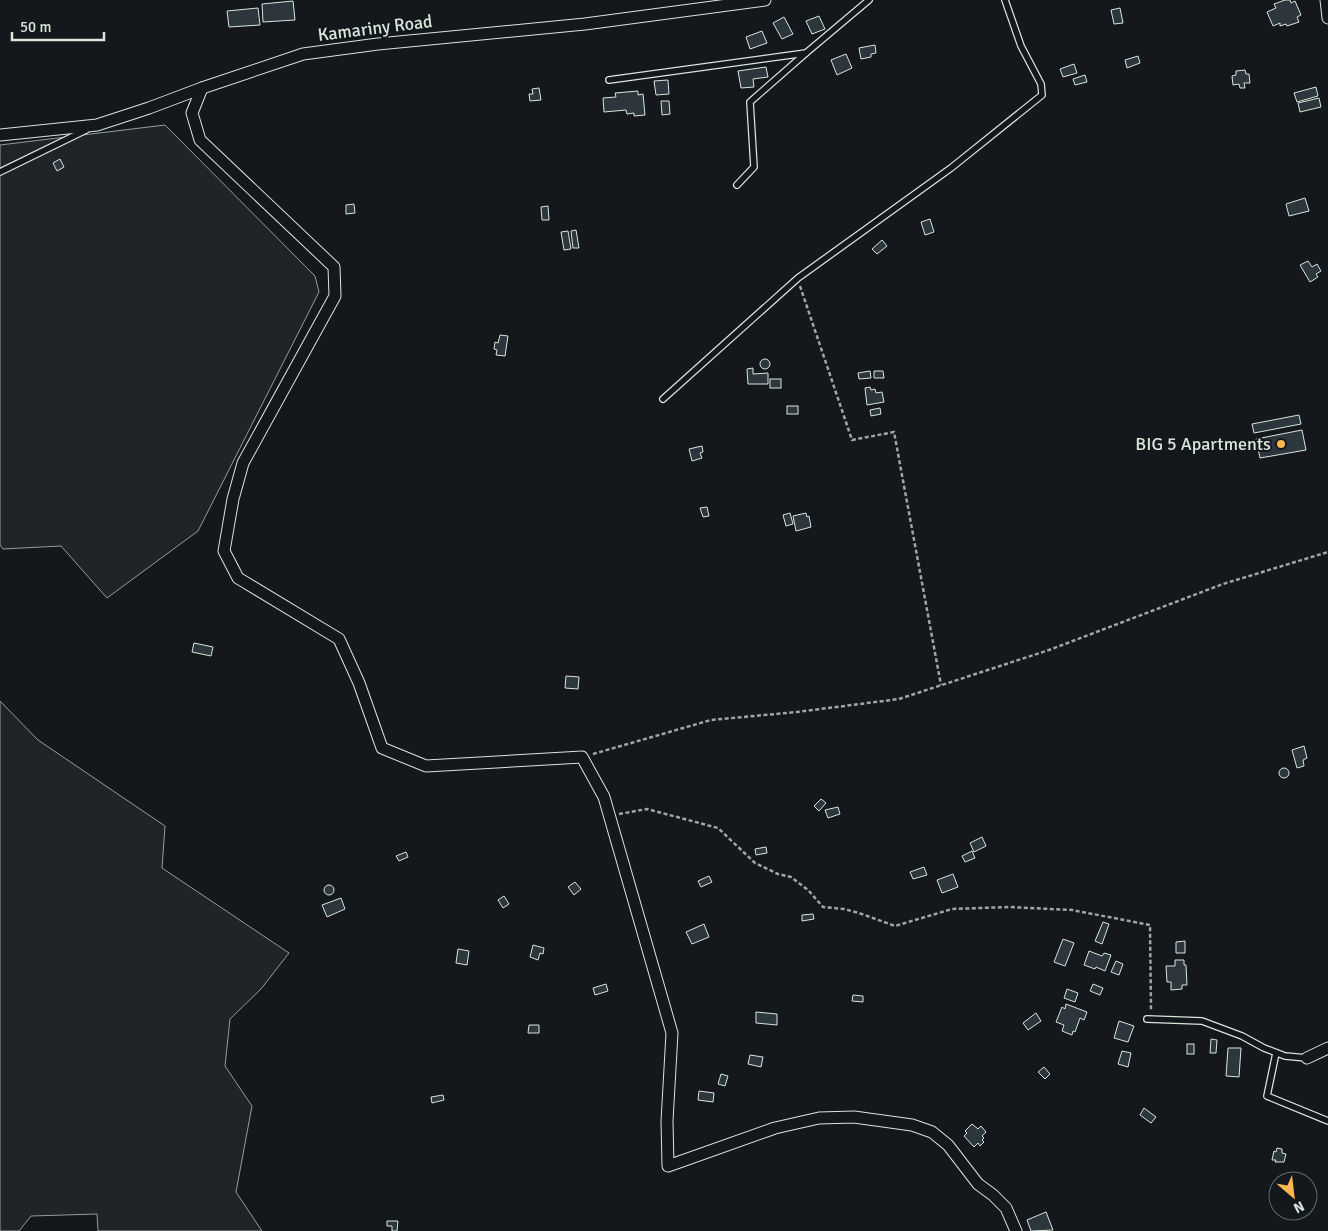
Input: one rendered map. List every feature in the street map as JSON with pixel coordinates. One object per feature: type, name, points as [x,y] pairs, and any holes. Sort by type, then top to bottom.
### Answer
[{"type":"street","name":"Kamariny Road","points":[[0,135],[97,124],[149,108],[303,54],[378,44],[585,24],[765,0]]},
{"type":"street","points":[[1326,0],[1328,18]]},
{"type":"street","points":[[202,88],[192,113],[200,140],[334,267],[335,296],[243,463],[232,499],[224,551],[238,578],[339,639],[359,683],[382,748],[426,766],[582,757],[604,797],[672,1033],[667,1121],[668,1166],[775,1128],[819,1118],[854,1117],[912,1124],[932,1132],[948,1145],[978,1184],[1006,1208],[1016,1231]]},
{"type":"street","points":[[1307,1058],[1328,1048]]},
{"type":"lane","points":[[737,185],[754,167],[750,102],[869,0]]},
{"type":"lane","points":[[663,399],[798,278],[951,168],[1042,95],[1041,84],[1021,46],[1005,0]]},
{"type":"lane","points":[[609,80],[806,53]]},
{"type":"lane","points":[[0,172],[97,124]]},
{"type":"lane","points":[[1149,1019],[1202,1021],[1242,1036],[1276,1053],[1285,1056],[1307,1058]]},
{"type":"lane","points":[[1276,1053],[1268,1096],[1328,1121]]},
{"type":"path","points":[[798,278],[852,440],[894,432],[941,685]]},
{"type":"path","points":[[582,757],[711,720],[797,712],[899,699],[1049,650],[1223,584],[1328,552]]},
{"type":"path","points":[[609,816],[648,809],[718,828],[755,863],[778,874],[791,877],[808,890],[823,908],[844,909],[896,926],[952,909],[1009,907],[1072,910],[1150,925],[1149,1019]]},
{"type":"shaded area","points":[[165,125],[315,276],[319,292],[198,531],[107,598],[61,546],[3,549],[0,545],[0,145]]},
{"type":"shaded area","points":[[0,701],[38,740],[165,826],[162,868],[289,953],[261,989],[230,1019],[225,1066],[252,1106],[236,1192],[262,1231],[98,1231],[97,1214],[31,1216],[19,1231],[0,1231]]},
{"type":"building","points":[[1290,0],[1291,3],[1295,1],[1301,15],[1297,17],[1299,22],[1287,26],[1286,24],[1280,26],[1280,23],[1273,26],[1267,12],[1276,8],[1274,4]]},
{"type":"building","points":[[293,1],[295,20],[263,22],[262,4]]},
{"type":"building","points":[[258,8],[260,25],[229,27],[227,11]]},
{"type":"building","points":[[1120,8],[1123,23],[1114,24],[1111,10]]},
{"type":"building","points":[[819,16],[825,29],[812,34],[806,21]]},
{"type":"building","points":[[784,17],[793,34],[782,39],[773,23]]},
{"type":"building","points":[[762,31],[767,43],[750,49],[746,37]]},
{"type":"building","points":[[875,45],[876,53],[871,54],[871,57],[861,59],[859,48]]},
{"type":"building","points":[[846,54],[852,68],[837,75],[831,60]]},
{"type":"building","points":[[1138,56],[1140,63],[1127,68],[1125,60]]},
{"type":"building","points":[[1074,64],[1077,73],[1063,77],[1060,69]]},
{"type":"building","points":[[766,67],[768,77],[753,79],[754,87],[741,88],[738,71]]},
{"type":"building","points":[[1245,70],[1246,74],[1249,74],[1250,83],[1244,83],[1245,88],[1240,88],[1239,84],[1233,85],[1232,76],[1236,75],[1236,71]]},
{"type":"building","points":[[1085,75],[1087,82],[1075,85],[1073,79]]},
{"type":"building","points":[[668,80],[669,94],[656,95],[654,81]]},
{"type":"building","points":[[1316,87],[1318,96],[1297,102],[1294,93]]},
{"type":"building","points":[[539,88],[541,100],[530,101],[529,94],[533,94],[532,89]]},
{"type":"building","points":[[638,91],[638,95],[643,94],[645,115],[634,116],[634,113],[627,114],[626,110],[604,112],[603,98],[616,97],[615,93]]},
{"type":"building","points":[[1319,98],[1321,107],[1300,112],[1298,103]]},
{"type":"building","points":[[661,101],[669,101],[670,114],[662,115]]},
{"type":"building","points":[[60,159],[64,167],[57,171],[53,163]]},
{"type":"building","points":[[1305,198],[1309,211],[1289,216],[1286,204]]},
{"type":"building","points":[[354,204],[355,213],[346,214],[346,205]]},
{"type":"building","points":[[548,206],[549,220],[542,220],[541,207]]},
{"type":"building","points":[[930,219],[934,232],[925,235],[921,222]]},
{"type":"building","points":[[576,230],[579,248],[573,248],[571,231]]},
{"type":"building","points":[[568,231],[571,249],[564,250],[561,232]]},
{"type":"building","points":[[882,240],[887,246],[877,254],[872,249]]},
{"type":"building","points":[[1308,261],[1312,267],[1317,264],[1321,271],[1316,274],[1318,277],[1310,282],[1300,265]]},
{"type":"building","points":[[500,335],[508,336],[505,356],[496,355],[497,350],[494,349],[495,342],[498,343]]},
{"type":"building","points":[[765,359],[770,364],[765,369],[760,364]]},
{"type":"building","points":[[753,368],[753,374],[768,373],[768,384],[748,384],[747,369]]},
{"type":"building","points":[[870,371],[871,378],[859,379],[858,373]]},
{"type":"building","points":[[874,371],[883,371],[884,378],[874,378]]},
{"type":"building","points":[[770,379],[781,379],[781,388],[770,388]]},
{"type":"building","points":[[870,387],[871,390],[875,389],[876,393],[882,392],[884,402],[867,405],[865,388]]},
{"type":"building","points":[[787,406],[798,406],[798,414],[787,414]]},
{"type":"building","points":[[880,408],[881,414],[871,416],[870,410]]},
{"type":"building","points":[[1299,415],[1301,424],[1254,433],[1252,424]]},
{"type":"building","name":"BIG 5 Apartments","points":[[1302,430],[1306,450],[1260,458],[1256,439]]},
{"type":"building","points":[[702,446],[703,452],[700,453],[702,458],[692,461],[689,449]]},
{"type":"building","points":[[707,507],[709,516],[703,517],[700,508]]},
{"type":"building","points":[[790,513],[793,524],[786,526],[783,515]]},
{"type":"building","points":[[806,513],[807,517],[809,516],[811,527],[796,531],[793,516]]},
{"type":"building","points":[[194,643],[213,647],[211,656],[192,652]]},
{"type":"building","points":[[566,676],[579,677],[578,689],[565,688]]},
{"type":"building","points":[[1304,746],[1307,758],[1303,760],[1304,766],[1297,768],[1292,750]]},
{"type":"building","points":[[1282,768],[1286,768],[1289,773],[1288,777],[1282,778],[1279,775],[1279,771]]},
{"type":"building","points":[[821,799],[826,803],[819,811],[814,806]]},
{"type":"building","points":[[838,807],[840,814],[828,818],[825,810]]},
{"type":"building","points":[[982,837],[986,846],[974,852],[970,843]]},
{"type":"building","points":[[766,847],[767,853],[756,855],[755,849]]},
{"type":"building","points":[[972,851],[975,858],[965,862],[962,856]]},
{"type":"building","points":[[406,852],[408,857],[399,861],[396,856]]},
{"type":"building","points":[[924,867],[927,875],[913,879],[910,872]]},
{"type":"building","points":[[953,874],[958,887],[942,893],[937,880]]},
{"type":"building","points":[[709,876],[712,882],[701,887],[698,881]]},
{"type":"building","points":[[575,882],[581,889],[574,895],[568,887]]},
{"type":"building","points":[[329,885],[334,890],[329,895],[324,890]]},
{"type":"building","points":[[504,896],[509,904],[503,908],[498,900]]},
{"type":"building","points":[[341,898],[345,909],[327,917],[322,905]]},
{"type":"building","points":[[813,914],[814,919],[802,921],[802,915]]},
{"type":"building","points":[[1103,922],[1109,924],[1102,944],[1095,941]]},
{"type":"building","points":[[704,924],[709,937],[692,944],[686,932]]},
{"type":"building","points":[[1063,939],[1074,943],[1065,966],[1054,962]]},
{"type":"building","points":[[1185,941],[1185,953],[1176,953],[1176,942]]},
{"type":"building","points":[[533,945],[544,948],[543,954],[540,953],[538,960],[530,957]]},
{"type":"building","points":[[458,949],[469,951],[467,965],[456,963]]},
{"type":"building","points":[[1089,951],[1102,956],[1104,953],[1111,955],[1105,971],[1084,965]]},
{"type":"building","points":[[1175,960],[1184,960],[1187,985],[1182,985],[1182,989],[1171,990],[1171,982],[1167,982],[1166,966],[1175,966]]},
{"type":"building","points":[[1116,961],[1123,964],[1119,975],[1111,972]]},
{"type":"building","points":[[606,984],[608,991],[595,995],[593,988]]},
{"type":"building","points":[[1093,984],[1103,988],[1100,995],[1090,991]]},
{"type":"building","points":[[1067,989],[1078,993],[1075,1002],[1064,998]]},
{"type":"building","points":[[853,995],[863,996],[863,1002],[852,1001]]},
{"type":"building","points":[[1066,1004],[1087,1012],[1084,1020],[1080,1018],[1072,1035],[1062,1031],[1064,1025],[1056,1022],[1062,1007],[1065,1009]]},
{"type":"building","points":[[756,1012],[777,1014],[777,1025],[756,1023]]},
{"type":"building","points":[[1036,1013],[1041,1021],[1028,1030],[1023,1023]]},
{"type":"building","points":[[1119,1021],[1134,1026],[1128,1042],[1114,1038]]},
{"type":"building","points":[[529,1025],[539,1025],[539,1033],[528,1033]]},
{"type":"building","points":[[1211,1039],[1217,1040],[1216,1053],[1210,1053]]},
{"type":"building","points":[[1187,1044],[1194,1044],[1194,1054],[1187,1054]]},
{"type":"building","points":[[1228,1048],[1241,1048],[1239,1077],[1226,1076]]},
{"type":"building","points":[[1122,1051],[1131,1053],[1128,1067],[1118,1064]]},
{"type":"building","points":[[750,1055],[763,1057],[761,1067],[748,1064]]},
{"type":"building","points":[[1044,1067],[1050,1074],[1045,1079],[1038,1072]]},
{"type":"building","points":[[721,1074],[728,1076],[725,1086],[718,1084]]},
{"type":"building","points":[[699,1091],[714,1093],[713,1102],[698,1100]]},
{"type":"building","points":[[443,1095],[444,1100],[432,1103],[431,1097]]},
{"type":"building","points":[[1144,1108],[1156,1117],[1151,1123],[1140,1115]]},
{"type":"building","points":[[972,1124],[978,1129],[981,1126],[986,1132],[982,1136],[984,1142],[980,1146],[978,1143],[974,1147],[964,1136],[967,1133],[965,1131]]},
{"type":"building","points":[[1277,1148],[1282,1149],[1282,1153],[1286,1154],[1284,1162],[1272,1160],[1274,1151],[1276,1152]]},
{"type":"building","points":[[1046,1212],[1053,1230],[1031,1231],[1027,1220]]},
{"type":"building","points":[[387,1221],[398,1221],[397,1231],[392,1231],[392,1226],[387,1226]]},
{"type":"place","name":"BIG 5 Apartments","points":[[1281,444]]}]
